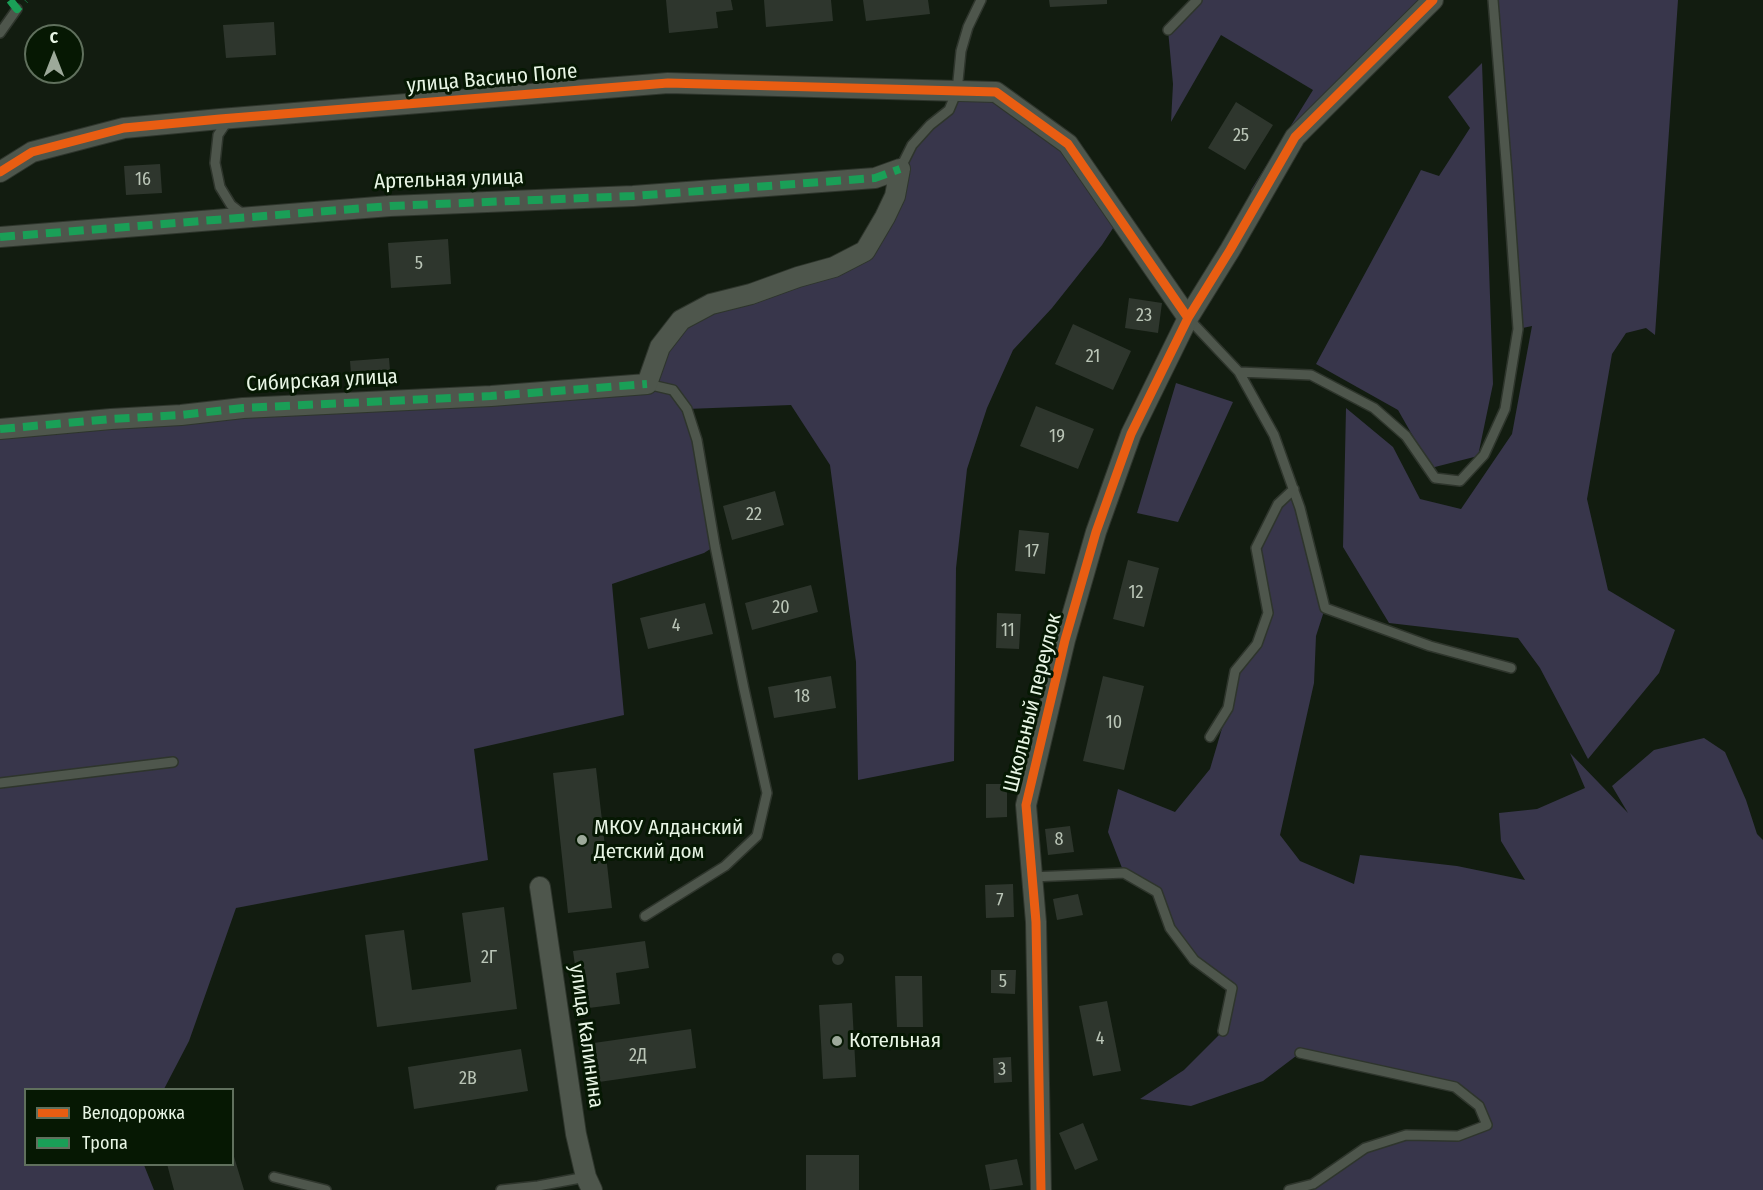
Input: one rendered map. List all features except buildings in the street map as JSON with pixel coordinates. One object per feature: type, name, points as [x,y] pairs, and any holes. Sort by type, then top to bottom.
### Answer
[{"type":"street","name":"Школьный переулок","points":[[1041,1190],[1036,922],[1026,805],[1065,640],[1096,532],[1131,434],[1188,318],[1295,137],[1433,0]]},
{"type":"street","name":"улица Васино Поле","points":[[0,172],[32,152],[124,129],[230,118],[668,84],[996,92],[1068,144],[1188,318]]},
{"type":"street","name":"Артельная улица","points":[[0,237],[390,206],[633,196],[875,178],[900,169]]},
{"type":"street","points":[[647,384],[660,347],[681,320],[711,304],[751,294],[834,267],[865,251],[895,196],[900,169]]},
{"type":"street","name":"Сибирская улица","points":[[0,429],[243,408],[469,398],[647,384]]},
{"type":"street","name":"улица Калинина","points":[[540,887],[576,1134],[589,1183]]},
{"type":"lane","points":[[900,169],[912,145],[930,125],[949,110],[957,91],[961,51],[968,27],[981,0]]},
{"type":"lane","points":[[1168,30],[1197,0]]},
{"type":"lane","points":[[1239,372],[1311,375],[1374,408],[1406,436],[1435,478],[1460,481],[1484,455],[1505,409],[1518,329],[1508,173],[1493,0]]},
{"type":"lane","points":[[0,33],[17,9]]},
{"type":"lane","points":[[230,118],[218,135],[216,163],[220,187],[231,205],[246,216]]},
{"type":"lane","points":[[1188,318],[1239,372],[1274,435],[1300,508],[1325,608],[1430,646],[1511,668]]},
{"type":"lane","points":[[645,916],[725,866],[757,836],[767,793],[720,568],[697,440],[687,409],[673,390],[647,384]]},
{"type":"lane","points":[[1210,737],[1228,708],[1235,671],[1257,644],[1268,613],[1256,548],[1278,504],[1294,489]]},
{"type":"lane","points":[[0,783],[173,762]]},
{"type":"lane","points":[[1032,877],[1124,873],[1157,892],[1170,927],[1194,960],[1232,988],[1223,1031]]},
{"type":"lane","points":[[1289,1190],[1313,1184],[1365,1148],[1406,1135],[1458,1136],[1486,1125],[1479,1106],[1455,1087],[1300,1053]]},
{"type":"lane","points":[[274,1177],[326,1190]]},
{"type":"lane","points":[[501,1190],[589,1183]]},
{"type":"shaded area","points":[[1197,0],[1433,0],[1295,137],[1261,201],[1251,190],[1313,90],[1221,35],[1171,122],[1173,84],[1168,30]]},
{"type":"shaded area","points":[[1493,0],[1678,0],[1655,335],[1646,328],[1626,333],[1612,354],[1587,499],[1608,590],[1675,630],[1659,673],[1588,759],[1540,668],[1518,638],[1389,623],[1343,547],[1346,408],[1393,447],[1420,499],[1461,509],[1512,434],[1532,326],[1518,329]]},
{"type":"shaded area","points":[[1482,63],[1493,384],[1478,456],[1431,468],[1398,410],[1316,364],[1421,170],[1439,176],[1470,128],[1448,97]]},
{"type":"shaded area","points":[[957,91],[996,92],[1068,144],[1119,219],[1102,245],[1052,308],[1013,350],[987,408],[967,469],[956,568],[954,761],[858,780],[856,662],[830,465],[791,405],[687,409],[715,546],[704,553],[612,584],[624,715],[474,749],[488,860],[236,908],[189,1041],[165,1088],[24,1088],[24,1166],[144,1166],[154,1190],[0,1190],[0,429],[646,384],[681,320],[865,251],[912,145],[949,110]]},
{"type":"shaded area","points":[[1176,383],[1233,402],[1178,522],[1137,513]]},
{"type":"shaded area","points":[[1294,489],[1325,608],[1316,636],[1314,683],[1280,835],[1300,861],[1354,884],[1360,855],[1457,866],[1525,880],[1501,841],[1499,813],[1537,809],[1585,788],[1570,753],[1628,813],[1612,786],[1654,750],[1704,738],[1725,752],[1746,800],[1757,834],[1763,840],[1763,1190],[1289,1190],[1313,1184],[1365,1148],[1406,1135],[1458,1136],[1486,1125],[1480,1106],[1455,1087],[1300,1053],[1263,1081],[1191,1106],[1140,1099],[1184,1070],[1223,1031],[1231,988],[1194,960],[1170,928],[1157,892],[1124,873],[1108,832],[1118,789],[1175,812],[1210,769],[1228,708],[1235,671],[1257,644],[1268,613],[1256,548],[1278,504]]},
{"type":"marked path","points":[[10,0],[17,9],[25,0]]},
{"type":"marked path","points":[[0,237],[390,206],[633,196],[875,178],[900,169]]},
{"type":"marked path","points":[[0,429],[243,408],[491,396],[647,384]]},
{"type":"cycle path","points":[[1041,1190],[1036,922],[1026,805],[1065,640],[1096,532],[1131,434],[1188,318],[1295,137],[1433,0]]},
{"type":"cycle path","points":[[0,172],[32,152],[124,128],[668,83],[996,92],[1068,144],[1188,318]]},
{"type":"place","name":"МКОУ Алданский Детский дом","points":[[582,840]]},
{"type":"place","name":"Котельная","points":[[837,1041]]}]
